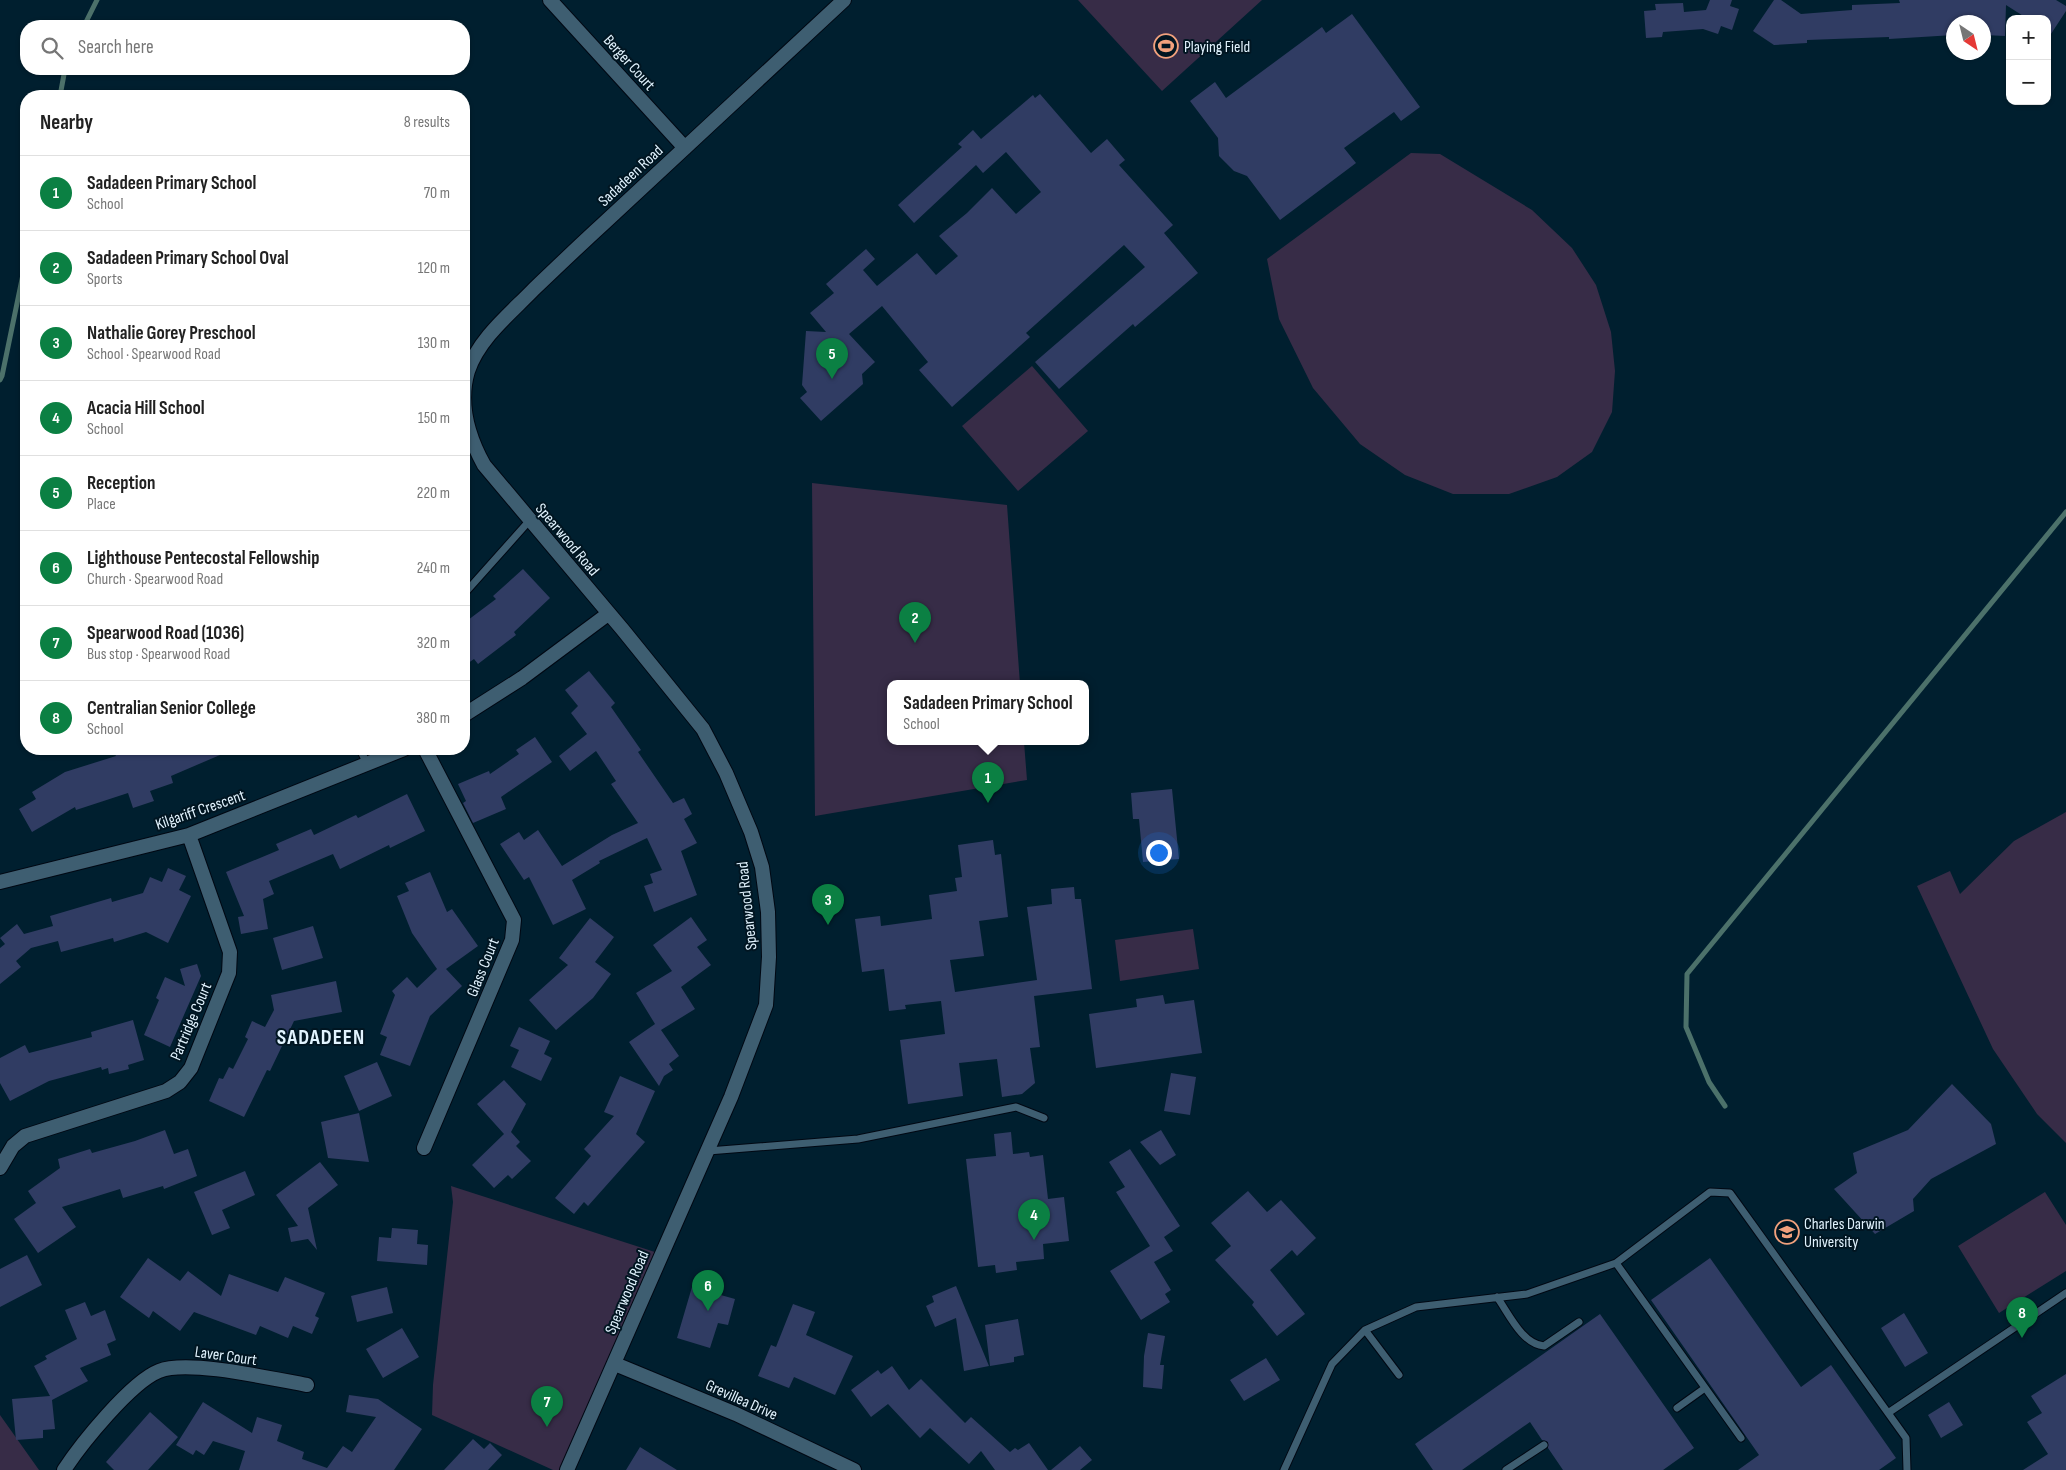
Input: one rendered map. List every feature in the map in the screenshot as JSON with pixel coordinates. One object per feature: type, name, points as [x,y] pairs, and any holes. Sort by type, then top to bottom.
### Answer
[{"type":"street","name":"Berger Court","points":[[550,0],[685,148]]},
{"type":"street","name":"Sadadeen Road","points":[[470,368],[482,344],[508,315],[844,0]]},
{"type":"street","name":"Spearwood Road","points":[[470,437],[484,465],[703,729],[726,773],[752,832],[762,867],[768,912],[769,957],[766,1005],[731,1097],[567,1470]]},
{"type":"street","points":[[470,711],[522,678],[608,614]]},
{"type":"street","name":"Kilgariff Crescent","points":[[0,882],[189,835],[389,755]]},
{"type":"street","name":"Glass Court","points":[[424,1148],[512,940],[514,920],[428,755]]},
{"type":"street","name":"Partridge Court","points":[[0,1168],[13,1146],[25,1136],[166,1091],[180,1082],[191,1068],[229,973],[230,952],[189,835]]},
{"type":"street","name":"Grevillea Drive","points":[[615,1364],[736,1414],[854,1470]]},
{"type":"street","name":"Laver Court","points":[[64,1470],[120,1402],[142,1380],[160,1370],[197,1367],[307,1385]]},
{"type":"lane","points":[[470,587],[530,520]]},
{"type":"lane","points":[[363,755],[367,764]]},
{"type":"lane","points":[[707,1151],[858,1139],[1016,1107],[1044,1118]]},
{"type":"lane","points":[[1284,1470],[1332,1364],[1365,1330],[1416,1307],[1527,1294],[1616,1263],[1710,1192],[1730,1192],[1906,1438],[1907,1470]]},
{"type":"lane","points":[[1616,1263],[1741,1438]]},
{"type":"lane","points":[[1888,1413],[2066,1293]]},
{"type":"lane","points":[[1497,1297],[1527,1340],[1534,1345],[1544,1346],[1579,1322]]},
{"type":"lane","points":[[1365,1330],[1399,1375]]},
{"type":"lane","points":[[1677,1408],[1705,1388]]},
{"type":"lane","points":[[1506,1470],[1544,1445]]},
{"type":"shaded area","name":"Playing Field","points":[[1078,0],[1262,0],[1162,91]]},
{"type":"shaded area","points":[[1411,153],[1440,154],[1532,210],[1572,248],[1596,285],[1611,332],[1615,371],[1612,412],[1592,452],[1557,477],[1509,494],[1453,494],[1405,475],[1360,444],[1313,388],[1279,319],[1267,259]]},
{"type":"shaded area","points":[[1032,366],[1088,431],[1018,491],[962,426]]},
{"type":"shaded area","points":[[812,483],[1007,505],[1020,680],[887,680],[887,745],[1024,745],[1027,780],[815,816]]},
{"type":"shaded area","points":[[2066,812],[2066,1143],[2037,1114],[1993,1049],[1917,886],[1950,871],[1960,894],[2014,841]]},
{"type":"shaded area","points":[[1193,929],[1199,969],[1120,981],[1115,940]]},
{"type":"shaded area","points":[[451,1186],[661,1254],[567,1470],[553,1470],[432,1415],[433,1385],[453,1202]]},
{"type":"shaded area","points":[[2045,1192],[2066,1225],[2066,1271],[1999,1313],[1958,1246]]},
{"type":"shaded area","points":[[0,1415],[39,1470],[0,1470]]},
{"type":"building","points":[[1710,0],[1732,0],[1730,6],[1739,9],[1732,30],[1721,26],[1718,34],[1703,29],[1663,32],[1662,37],[1646,38],[1644,11],[1656,10],[1655,4],[1683,3],[1684,12],[1706,10]]},
{"type":"building","points":[[1774,0],[1781,0],[1801,14],[1852,10],[1852,5],[1900,3],[1899,0],[2056,0],[2066,6],[2066,11],[2051,34],[2051,15],[2022,15],[2006,5],[2005,36],[1991,35],[1991,15],[1946,15],[1946,35],[1889,39],[1889,37],[1807,40],[1807,43],[1774,45],[1753,31]]},
{"type":"building","points":[[1352,14],[1420,107],[1401,121],[1394,112],[1344,148],[1356,163],[1280,220],[1247,176],[1234,171],[1219,156],[1218,138],[1190,101],[1215,82],[1226,98],[1322,27],[1326,33]]},
{"type":"building","points":[[1040,94],[1091,153],[1107,139],[1125,160],[1119,165],[1173,225],[1164,233],[1198,273],[1135,327],[1133,324],[1059,389],[1035,362],[1145,267],[1124,245],[1026,333],[1030,337],[952,407],[919,370],[928,362],[882,306],[849,334],[875,362],[862,374],[863,384],[821,421],[800,398],[807,392],[802,385],[806,331],[826,332],[810,313],[834,293],[826,284],[866,249],[875,259],[863,270],[877,286],[917,253],[936,275],[958,256],[939,236],[967,213],[992,188],[1016,214],[1041,192],[1006,152],[983,173],[976,165],[914,223],[898,205],[962,147],[958,144],[973,130],[981,139],[1033,95],[1035,98]]},
{"type":"building","points":[[523,569],[550,598],[514,632],[516,635],[478,664],[474,659],[470,662],[470,618],[496,599],[493,596]]},
{"type":"building","points":[[589,671],[615,703],[611,707],[641,750],[638,752],[673,803],[684,798],[692,814],[684,819],[697,843],[681,851],[697,895],[654,912],[644,886],[653,883],[650,874],[662,870],[647,838],[599,861],[600,863],[572,880],[586,909],[553,925],[529,877],[524,880],[500,844],[519,832],[524,840],[538,830],[562,866],[612,835],[638,823],[611,784],[616,781],[596,751],[570,771],[559,756],[587,734],[571,713],[578,706],[565,690]]},
{"type":"building","points":[[535,737],[552,762],[501,797],[506,809],[473,823],[463,803],[466,801],[458,784],[489,771],[490,774],[519,754],[516,750]]},
{"type":"building","points":[[220,755],[171,776],[173,783],[150,791],[154,801],[133,808],[128,793],[76,810],[75,807],[32,832],[19,809],[36,799],[32,792],[65,772],[116,756]]},
{"type":"building","points":[[1172,789],[1179,859],[1143,862],[1139,819],[1133,819],[1131,793]]},
{"type":"building","points":[[407,794],[425,831],[390,848],[389,845],[340,869],[333,854],[269,881],[274,894],[263,899],[268,929],[241,934],[238,917],[244,916],[226,872],[279,850],[276,844],[311,829],[314,835],[356,815],[358,818]]},
{"type":"building","points":[[993,840],[995,855],[1001,854],[1008,917],[979,921],[984,956],[950,960],[955,992],[1037,980],[1027,907],[1052,904],[1051,889],[1074,887],[1075,899],[1081,899],[1092,989],[1034,996],[1040,1047],[1030,1048],[1035,1083],[1022,1094],[1002,1097],[997,1059],[959,1063],[963,1096],[908,1104],[900,1040],[945,1034],[941,1001],[905,1005],[906,1009],[889,1011],[884,969],[862,972],[855,919],[880,916],[881,926],[932,919],[929,895],[957,891],[955,878],[962,877],[958,845]]},
{"type":"building","points":[[168,868],[186,876],[179,890],[191,896],[168,943],[146,932],[114,942],[113,938],[61,952],[58,941],[31,948],[16,961],[21,967],[0,984],[0,948],[5,944],[0,938],[17,924],[24,934],[53,926],[50,916],[111,898],[112,902],[143,893],[150,877],[162,882]]},
{"type":"building","points":[[430,872],[447,912],[452,909],[478,946],[446,969],[462,986],[430,1016],[410,1066],[380,1055],[387,1037],[380,1034],[395,995],[392,991],[407,977],[417,988],[437,969],[412,933],[397,896],[409,891],[405,883]]},
{"type":"building","points":[[691,917],[707,940],[697,947],[711,965],[681,987],[695,1009],[661,1030],[679,1056],[669,1064],[673,1070],[664,1076],[659,1086],[629,1042],[655,1024],[636,993],[672,971],[653,945]]},
{"type":"building","points":[[590,918],[614,937],[595,962],[611,974],[593,998],[556,1030],[529,1000],[568,965],[559,958]]},
{"type":"building","points":[[313,926],[323,958],[282,970],[273,938]]},
{"type":"building","points":[[197,964],[201,976],[170,1047],[144,1035],[159,1000],[156,998],[165,977],[185,986],[180,969]]},
{"type":"building","points":[[336,981],[342,1012],[294,1021],[270,1071],[267,1070],[244,1117],[209,1101],[219,1078],[223,1079],[229,1067],[233,1069],[248,1039],[245,1037],[252,1021],[265,1027],[274,1010],[271,995]]},
{"type":"building","points":[[1163,995],[1165,1004],[1194,1000],[1202,1053],[1096,1068],[1089,1014],[1137,1007],[1136,999]]},
{"type":"building","points":[[133,1020],[144,1060],[128,1065],[129,1069],[109,1074],[108,1068],[102,1070],[101,1067],[49,1081],[10,1101],[0,1083],[0,1058],[25,1045],[29,1053],[92,1037],[91,1032]]},
{"type":"building","points":[[519,1027],[550,1041],[544,1054],[552,1058],[541,1081],[511,1067],[519,1050],[510,1046]]},
{"type":"building","points":[[377,1062],[392,1096],[359,1111],[344,1076]]},
{"type":"building","points":[[1171,1073],[1196,1077],[1190,1115],[1164,1111]]},
{"type":"building","points":[[620,1076],[655,1091],[636,1134],[645,1142],[588,1206],[584,1202],[574,1214],[555,1198],[591,1156],[584,1149],[614,1116],[604,1112]]},
{"type":"building","points":[[504,1080],[526,1104],[511,1132],[520,1142],[516,1146],[531,1161],[512,1179],[508,1175],[494,1188],[472,1165],[504,1134],[477,1104]]},
{"type":"building","name":"Charles Darwin University","points":[[1952,1084],[1991,1124],[1996,1144],[1931,1179],[1913,1199],[1914,1211],[1875,1234],[1834,1189],[1857,1173],[1853,1153],[1908,1130]]},
{"type":"building","points":[[359,1113],[369,1162],[328,1158],[321,1122]]},
{"type":"building","points":[[165,1130],[174,1154],[188,1149],[197,1176],[164,1189],[163,1186],[123,1198],[120,1189],[62,1207],[76,1227],[38,1253],[14,1219],[36,1203],[28,1191],[60,1168],[58,1159],[90,1149],[92,1153]]},
{"type":"building","points":[[1161,1130],[1176,1155],[1160,1165],[1140,1142]]},
{"type":"building","points":[[1011,1132],[1013,1154],[1029,1152],[1030,1157],[1043,1155],[1048,1199],[1064,1197],[1069,1241],[1043,1244],[1044,1259],[1016,1262],[1017,1270],[996,1273],[995,1265],[978,1267],[966,1159],[996,1156],[994,1134]]},
{"type":"building","points":[[1130,1149],[1180,1226],[1164,1237],[1173,1251],[1154,1262],[1171,1290],[1165,1294],[1170,1302],[1141,1320],[1110,1271],[1150,1246],[1116,1192],[1125,1187],[1109,1162]]},
{"type":"building","points":[[320,1162],[338,1185],[308,1208],[317,1250],[308,1239],[291,1242],[288,1228],[298,1226],[276,1195]]},
{"type":"building","points":[[245,1171],[255,1195],[222,1210],[230,1228],[212,1235],[194,1192]]},
{"type":"building","points":[[1248,1191],[1267,1212],[1281,1200],[1316,1238],[1297,1256],[1292,1250],[1270,1270],[1305,1314],[1277,1336],[1252,1305],[1254,1302],[1215,1260],[1231,1246],[1211,1223]]},
{"type":"building","points":[[392,1228],[418,1230],[417,1244],[428,1245],[427,1265],[377,1261],[379,1237],[391,1238]]},
{"type":"building","points":[[27,1255],[42,1285],[0,1307],[0,1269]]},
{"type":"building","points":[[148,1258],[180,1281],[188,1271],[221,1296],[229,1274],[278,1292],[285,1277],[325,1293],[315,1316],[319,1318],[312,1334],[293,1326],[288,1338],[260,1326],[256,1335],[194,1312],[180,1331],[153,1311],[149,1318],[120,1297]]},
{"type":"building","points":[[1710,1258],[1801,1387],[1831,1365],[1896,1458],[1879,1470],[1738,1470],[1759,1455],[1651,1300]]},
{"type":"building","points":[[956,1286],[989,1366],[964,1371],[956,1318],[935,1327],[926,1306],[934,1302],[932,1296]]},
{"type":"building","points":[[387,1287],[393,1313],[357,1322],[351,1296]]},
{"type":"building","points":[[692,1287],[735,1299],[728,1325],[718,1323],[710,1348],[677,1338]]},
{"type":"building","points":[[85,1302],[91,1316],[105,1310],[116,1340],[107,1344],[111,1355],[80,1368],[88,1381],[52,1400],[55,1429],[43,1430],[43,1438],[16,1440],[12,1399],[50,1396],[34,1366],[47,1359],[45,1356],[77,1339],[65,1310]]},
{"type":"building","points":[[793,1304],[815,1312],[806,1335],[853,1356],[835,1395],[794,1377],[789,1388],[758,1376],[771,1345],[776,1347]]},
{"type":"building","points":[[1904,1313],[1928,1353],[1905,1367],[1881,1328]]},
{"type":"building","points":[[1600,1314],[1694,1448],[1663,1470],[1563,1470],[1548,1448],[1548,1442],[1542,1440],[1530,1422],[1462,1470],[1433,1470],[1415,1444]]},
{"type":"building","points":[[1018,1319],[1024,1355],[1014,1357],[1014,1362],[990,1366],[985,1325]]},
{"type":"building","points":[[402,1328],[419,1357],[383,1378],[366,1349]]},
{"type":"building","points":[[1148,1333],[1165,1336],[1160,1365],[1164,1365],[1162,1389],[1143,1387],[1144,1356]]},
{"type":"building","points":[[1266,1358],[1280,1380],[1244,1401],[1230,1380]]},
{"type":"building","points":[[892,1366],[909,1390],[921,1379],[965,1423],[971,1417],[1010,1452],[1015,1448],[1018,1450],[1029,1443],[1048,1470],[995,1470],[981,1451],[969,1464],[930,1428],[920,1438],[888,1404],[871,1417],[851,1390],[878,1370],[881,1374]]},
{"type":"building","points":[[2066,1374],[2066,1470],[2023,1470],[2048,1454],[2027,1422],[2042,1413],[2031,1396]]},
{"type":"building","points":[[349,1395],[378,1399],[422,1429],[394,1470],[239,1470],[245,1451],[213,1441],[204,1455],[196,1450],[193,1455],[176,1445],[203,1402],[252,1433],[257,1417],[282,1425],[277,1441],[304,1452],[302,1459],[327,1468],[343,1446],[352,1452],[376,1417],[346,1412]]},
{"type":"building","points":[[1949,1402],[1963,1425],[1941,1438],[1928,1415]]},
{"type":"building","points":[[150,1412],[178,1437],[148,1470],[114,1470],[106,1462]]},
{"type":"building","points":[[473,1439],[484,1449],[490,1443],[502,1455],[488,1470],[444,1470]]},
{"type":"building","points":[[1080,1446],[1092,1460],[1080,1470],[1051,1470]]},
{"type":"building","points":[[640,1447],[677,1470],[626,1470]]},
{"type":"waterway","points":[[87,20],[97,0]]},
{"type":"waterway","points":[[61,90],[64,75]]},
{"type":"waterway","points":[[0,380],[20,289]]},
{"type":"waterway","points":[[1725,1106],[1709,1082],[1686,1027],[1687,974],[2066,512]]},
{"type":"place","name":"Playing Field","points":[[1166,46]]},
{"type":"place","name":"Reception","points":[[832,379]]},
{"type":"place","name":"Sadadeen Primary School Oval","points":[[915,643]]},
{"type":"place","name":"Sadadeen Primary School","points":[[988,803]]},
{"type":"place","name":"Nathalie Gorey Preschool","points":[[828,925]]},
{"type":"place","name":"Charles Darwin University","points":[[1787,1232]]},
{"type":"place","name":"Acacia Hill School","points":[[1034,1240]]},
{"type":"place","name":"Lighthouse Pentecostal Fellowship","points":[[708,1311]]},
{"type":"place","name":"Centralian Senior College","points":[[2022,1338]]},
{"type":"place","name":"Spearwood Road (1036)","points":[[547,1427]]},
{"type":"district","name":"SADADEEN","points":[[321,1037]]}]
